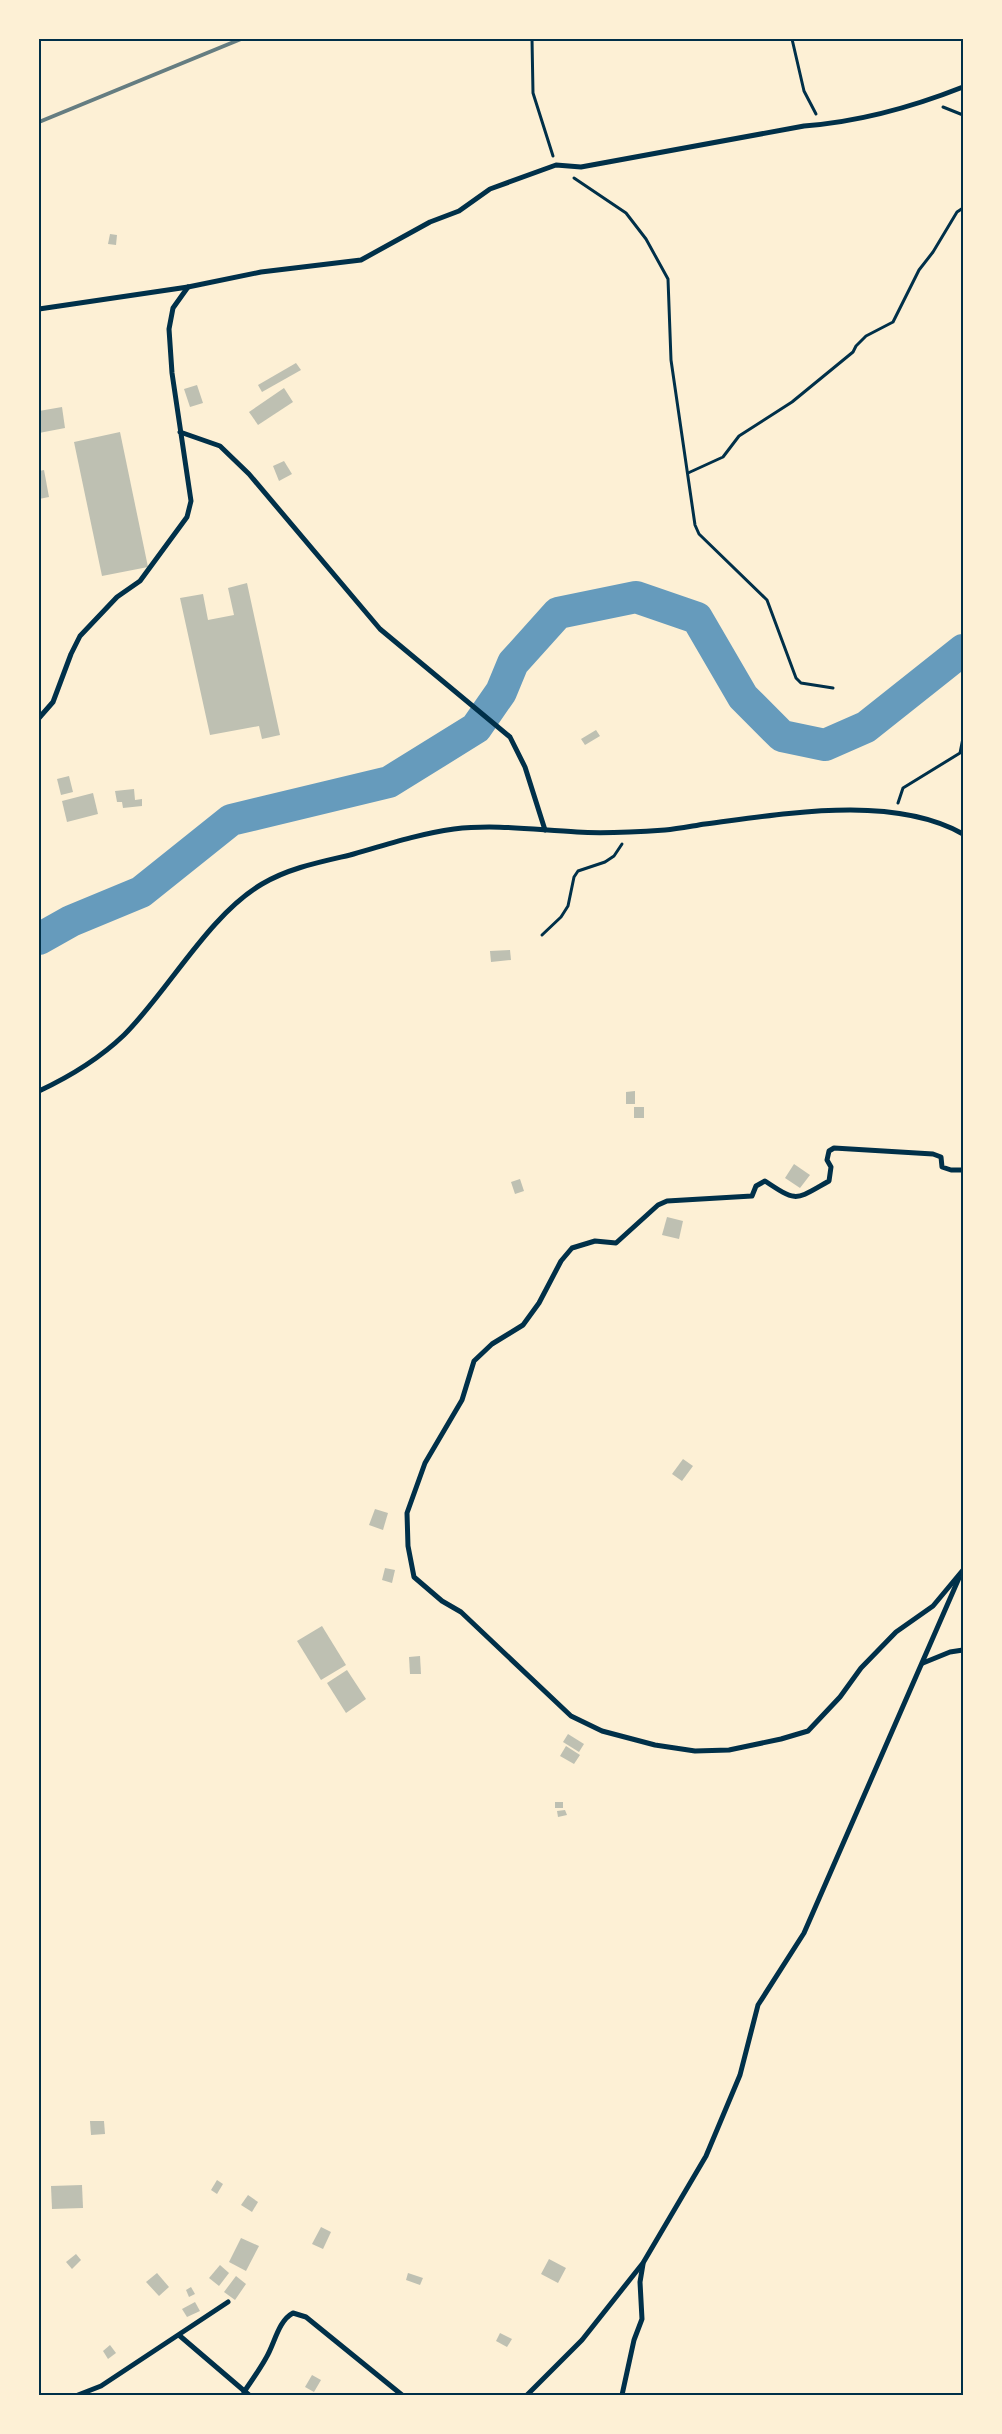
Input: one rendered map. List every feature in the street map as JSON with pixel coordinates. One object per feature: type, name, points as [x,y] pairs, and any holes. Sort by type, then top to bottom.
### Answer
[{"type":"street","points":[[39,309],[188,287],[261,272],[361,260],[430,222],[459,211],[490,189],[556,165],[580,167],[804,126],[836,123],[928,101],[963,87]]},
{"type":"street","points":[[39,718],[54,702],[71,654],[80,636],[117,597],[140,581],[187,517],[191,501],[180,432],[168,329],[173,308],[188,287]]},
{"type":"street","points":[[180,432],[220,446],[249,474],[380,629],[474,705],[510,737],[525,767],[545,830]]},
{"type":"street","points":[[39,1091],[64,1080],[98,1058],[125,1033],[206,934],[248,892],[265,882],[295,869],[407,837],[474,828],[515,827],[545,830],[632,832],[669,830],[808,813],[865,811],[921,817],[945,824],[963,834]]},
{"type":"street","points":[[963,1170],[942,1167],[942,1157],[933,1154],[834,1148],[829,1151],[827,1160],[832,1167],[829,1181],[801,1196],[788,1196],[765,1181],[760,1182],[756,1186],[752,1196],[667,1201],[658,1205],[616,1243],[595,1241],[572,1248],[560,1261],[539,1303],[523,1325],[492,1344],[474,1361],[462,1400],[426,1463],[407,1513],[408,1546],[414,1577],[442,1601],[461,1612],[571,1716],[602,1730],[655,1745],[695,1751],[729,1750],[808,1731],[840,1697],[861,1668],[896,1632],[934,1606],[963,1570]]},
{"type":"street","points":[[527,2395],[582,2340],[643,2263],[706,2156],[740,2075],[758,2005],[804,1933],[963,1570]]},
{"type":"street","points":[[923,1662],[950,1652],[963,1650]]},
{"type":"street","points":[[622,2395],[634,2340],[642,2319],[640,2282],[643,2263]]},
{"type":"street","points":[[78,2395],[102,2386],[180,2336],[228,2302]]},
{"type":"street","points":[[180,2336],[247,2393],[288,2316],[293,2313],[306,2317],[402,2395]]},
{"type":"path","points":[[532,39],[533,93],[556,165],[626,213],[646,239],[668,279],[670,360],[695,525],[700,534],[767,600],[796,678],[801,683],[833,688]]},
{"type":"path","points":[[792,39],[804,91],[817,115]]},
{"type":"path","points":[[928,101],[963,115]]},
{"type":"path","points":[[688,473],[723,457],[739,436],[792,402],[853,352],[861,340],[893,322],[919,270],[934,252],[957,212],[963,208]]},
{"type":"path","points":[[895,813],[903,788],[960,753],[963,738]]},
{"type":"path","points":[[542,934],[560,917],[568,906],[574,877],[578,871],[605,862],[614,856],[632,832]]},
{"type":"building","points":[[110,234],[117,235],[116,245],[108,244]]},
{"type":"building","points":[[296,363],[301,370],[262,392],[258,385]]},
{"type":"building","points":[[197,385],[203,403],[190,407],[184,389]]},
{"type":"building","points":[[284,388],[293,402],[258,425],[249,412]]},
{"type":"building","points":[[62,407],[65,428],[39,433],[39,411]]},
{"type":"building","points":[[120,432],[148,567],[102,576],[74,442]]},
{"type":"building","points":[[284,461],[292,474],[279,481],[273,466]]},
{"type":"building","points":[[44,470],[49,497],[39,499],[39,471]]},
{"type":"building","points":[[247,583],[280,735],[262,739],[259,726],[210,735],[180,598],[203,594],[208,620],[234,615],[228,588]]},
{"type":"building","points":[[596,730],[600,736],[585,745],[581,739]]},
{"type":"building","points":[[69,776],[73,792],[61,795],[57,779]]},
{"type":"building","points":[[134,789],[135,800],[142,799],[142,806],[123,808],[122,802],[117,802],[115,791]]},
{"type":"building","points":[[93,793],[98,814],[67,822],[62,801]]},
{"type":"building","points":[[510,950],[511,960],[491,962],[490,951]]},
{"type":"building","points":[[635,1091],[635,1104],[626,1104],[626,1092]]},
{"type":"building","points":[[634,1107],[644,1107],[644,1118],[634,1118]]},
{"type":"building","points":[[794,1164],[810,1175],[800,1188],[785,1178]]},
{"type":"building","points":[[520,1179],[524,1191],[515,1194],[511,1182]]},
{"type":"building","points":[[667,1217],[683,1221],[679,1239],[662,1235]]},
{"type":"building","points":[[683,1459],[693,1466],[682,1481],[672,1474]]},
{"type":"building","points":[[375,1509],[388,1513],[383,1530],[369,1525]]},
{"type":"building","points":[[385,1568],[395,1570],[392,1583],[382,1580]]},
{"type":"building","points":[[322,1626],[346,1665],[321,1680],[297,1641]]},
{"type":"building","points":[[420,1656],[421,1674],[410,1674],[409,1657]]},
{"type":"building","points":[[347,1670],[366,1699],[346,1713],[327,1683]]},
{"type":"building","points":[[568,1734],[584,1744],[579,1752],[563,1742]]},
{"type":"building","points":[[566,1746],[580,1755],[574,1764],[560,1756]]},
{"type":"building","points":[[555,1802],[563,1802],[563,1808],[555,1808]]},
{"type":"building","points":[[565,1810],[567,1815],[558,1817],[557,1811]]},
{"type":"building","points":[[90,2121],[104,2121],[105,2134],[91,2135]]},
{"type":"building","points":[[217,2180],[223,2184],[217,2194],[211,2190]]},
{"type":"building","points":[[82,2185],[83,2208],[52,2209],[51,2186]]},
{"type":"building","points":[[248,2195],[258,2202],[252,2212],[241,2205]]},
{"type":"building","points":[[321,2227],[331,2232],[323,2249],[312,2244]]},
{"type":"building","points":[[241,2238],[259,2246],[246,2271],[229,2262]]},
{"type":"building","points":[[76,2254],[81,2260],[72,2269],[66,2262]]},
{"type":"building","points":[[549,2259],[566,2268],[558,2283],[541,2274]]},
{"type":"building","points":[[220,2265],[229,2273],[219,2286],[209,2278]]},
{"type":"building","points":[[157,2273],[169,2287],[159,2296],[146,2282]]},
{"type":"building","points":[[408,2273],[423,2278],[420,2285],[406,2280]]},
{"type":"building","points":[[236,2276],[246,2284],[235,2300],[224,2292]]},
{"type":"building","points":[[191,2287],[195,2294],[189,2297],[186,2290]]},
{"type":"building","points":[[195,2302],[200,2311],[187,2317],[182,2309]]},
{"type":"building","points":[[500,2333],[512,2339],[507,2347],[496,2341]]},
{"type":"building","points":[[110,2345],[116,2353],[108,2359],[103,2351]]},
{"type":"building","points":[[312,2375],[321,2380],[314,2392],[305,2387]]},
{"type":"waterway","points":[[39,939],[71,921],[141,892],[231,820],[389,782],[476,728],[501,692],[513,663],[558,613],[636,597],[697,618],[743,697],[782,736],[825,745],[866,727],[963,650]]},
{"type":"railway","points":[[39,122],[241,39]]}]
